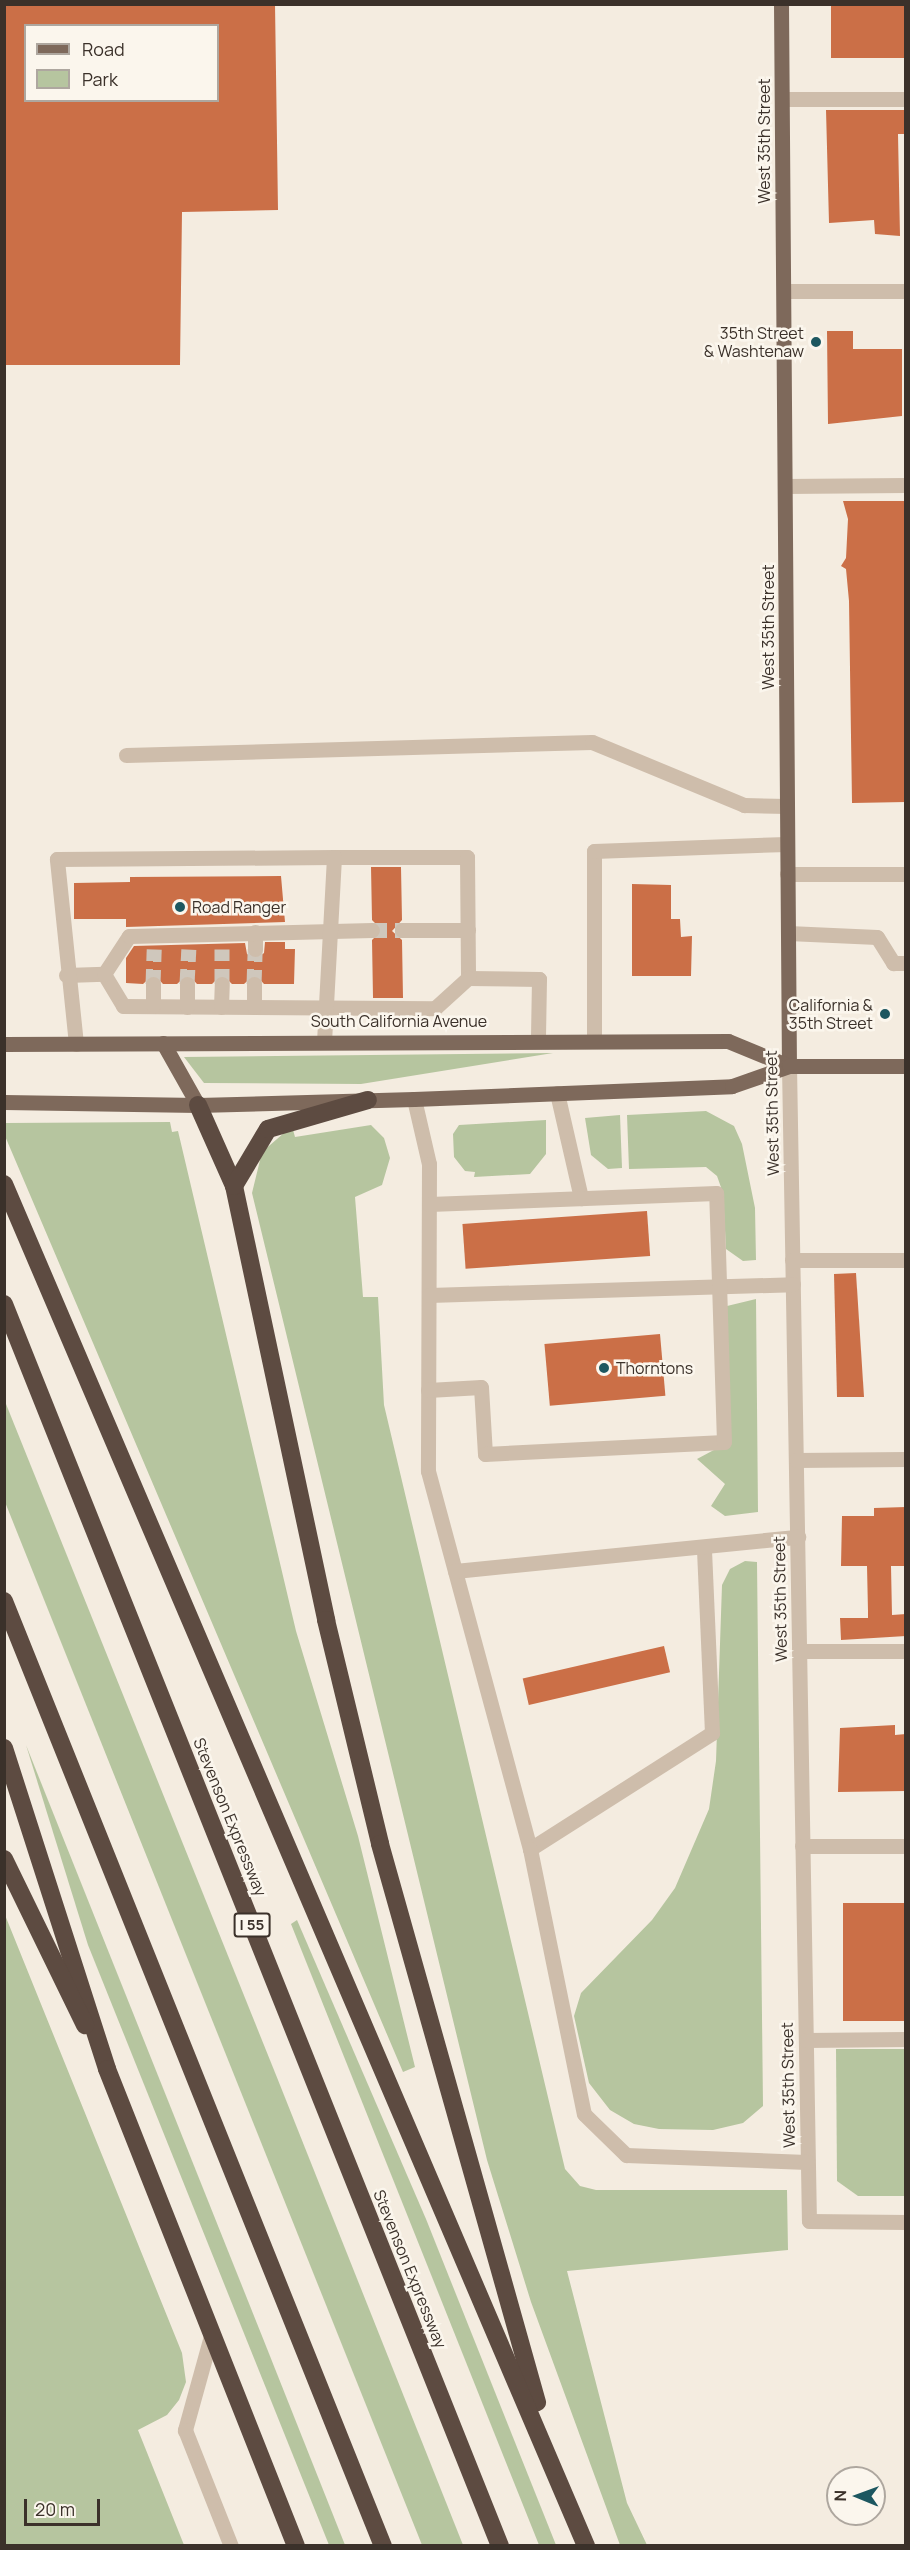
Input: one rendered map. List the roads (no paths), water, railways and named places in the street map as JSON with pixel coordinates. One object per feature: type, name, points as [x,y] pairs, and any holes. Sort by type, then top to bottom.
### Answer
[{"type":"highway","points":[[234,1186],[268,1129],[368,1100]]},
{"type":"highway","points":[[198,1105],[234,1186],[326,1620],[382,1855],[497,2275],[566,2495]]},
{"type":"highway","points":[[4,1184],[586,2546]]},
{"type":"highway","name":"Stevenson Expressway","points":[[4,1304],[500,2546]]},
{"type":"highway","points":[[4,1601],[383,2546]]},
{"type":"highway","points":[[4,1748],[107,2069],[210,2337],[296,2546]]},
{"type":"highway","points":[[4,1859],[107,2069]]},
{"type":"main road","name":"West 35th Street","points":[[782,4],[789,1066]]},
{"type":"main road","name":"South California Avenue","points":[[4,1044],[324,1039],[728,1041],[789,1066]]},
{"type":"main road","points":[[163,1042],[198,1105]]},
{"type":"main road","name":"South California Avenue","points":[[4,1102],[198,1105],[414,1099],[732,1086],[789,1066],[906,1066]]},
{"type":"street","points":[[782,99],[906,99]]},
{"type":"street","points":[[784,291],[906,291]]},
{"type":"street","points":[[785,486],[906,485]]},
{"type":"street","points":[[126,755],[592,742],[744,805],[787,806]]},
{"type":"street","points":[[594,1039],[594,851],[787,844]]},
{"type":"street","points":[[324,1039],[334,857]]},
{"type":"street","points":[[76,1044],[66,975],[57,859],[467,857],[468,978]]},
{"type":"street","points":[[788,874],[906,874]]},
{"type":"street","points":[[104,974],[129,936],[154,942],[189,942],[223,933],[372,930]]},
{"type":"street","points":[[402,930],[468,930]]},
{"type":"street","points":[[255,932],[255,949]]},
{"type":"street","points":[[222,949],[223,933]]},
{"type":"street","points":[[788,933],[877,937],[893,963],[906,963]]},
{"type":"street","points":[[66,975],[104,974]]},
{"type":"street","points":[[104,974],[123,1006],[187,1007],[435,1008],[468,978],[539,979],[538,1039]]},
{"type":"street","points":[[153,984],[153,1006]]},
{"type":"street","points":[[187,1007],[188,984]]},
{"type":"street","points":[[221,1007],[222,984]]},
{"type":"street","points":[[254,984],[254,1007]]},
{"type":"street","name":"West 35th Street","points":[[789,1066],[808,2221],[906,2222]]},
{"type":"street","points":[[557,1093],[581,1198]]},
{"type":"street","points":[[414,1099],[429,1164],[428,1471],[530,1849],[584,2114],[626,2154],[807,2162]]},
{"type":"street","points":[[428,1390],[481,1387],[485,1454],[724,1442],[716,1193],[429,1204]]},
{"type":"street","points":[[792,1260],[906,1260]]},
{"type":"street","points":[[429,1295],[793,1284]]},
{"type":"street","points":[[795,1460],[906,1459]]},
{"type":"street","points":[[455,1571],[704,1549],[798,1537]]},
{"type":"street","points":[[530,1849],[712,1733],[704,1549]]},
{"type":"street","points":[[799,1651],[906,1651]]},
{"type":"street","points":[[802,1846],[906,1845]]},
{"type":"street","points":[[806,2040],[906,2039]]},
{"type":"street","points":[[210,2337],[185,2430],[231,2546]]},
{"type":"tunnel","points":[[372,930],[402,930]]},
{"type":"tunnel","points":[[153,984],[154,949]]},
{"type":"tunnel","points":[[187,984],[189,949]]},
{"type":"tunnel","points":[[222,949],[222,984]]},
{"type":"tunnel","points":[[254,984],[255,949]]},
{"type":"place","name":"35th Street & Washtenaw","points":[[816,342]]},
{"type":"place","name":"Road Ranger","points":[[180,907]]},
{"type":"place","name":"California & 35th Street","points":[[885,1014]]},
{"type":"place","name":"Thorntons","points":[[604,1368]]}]
